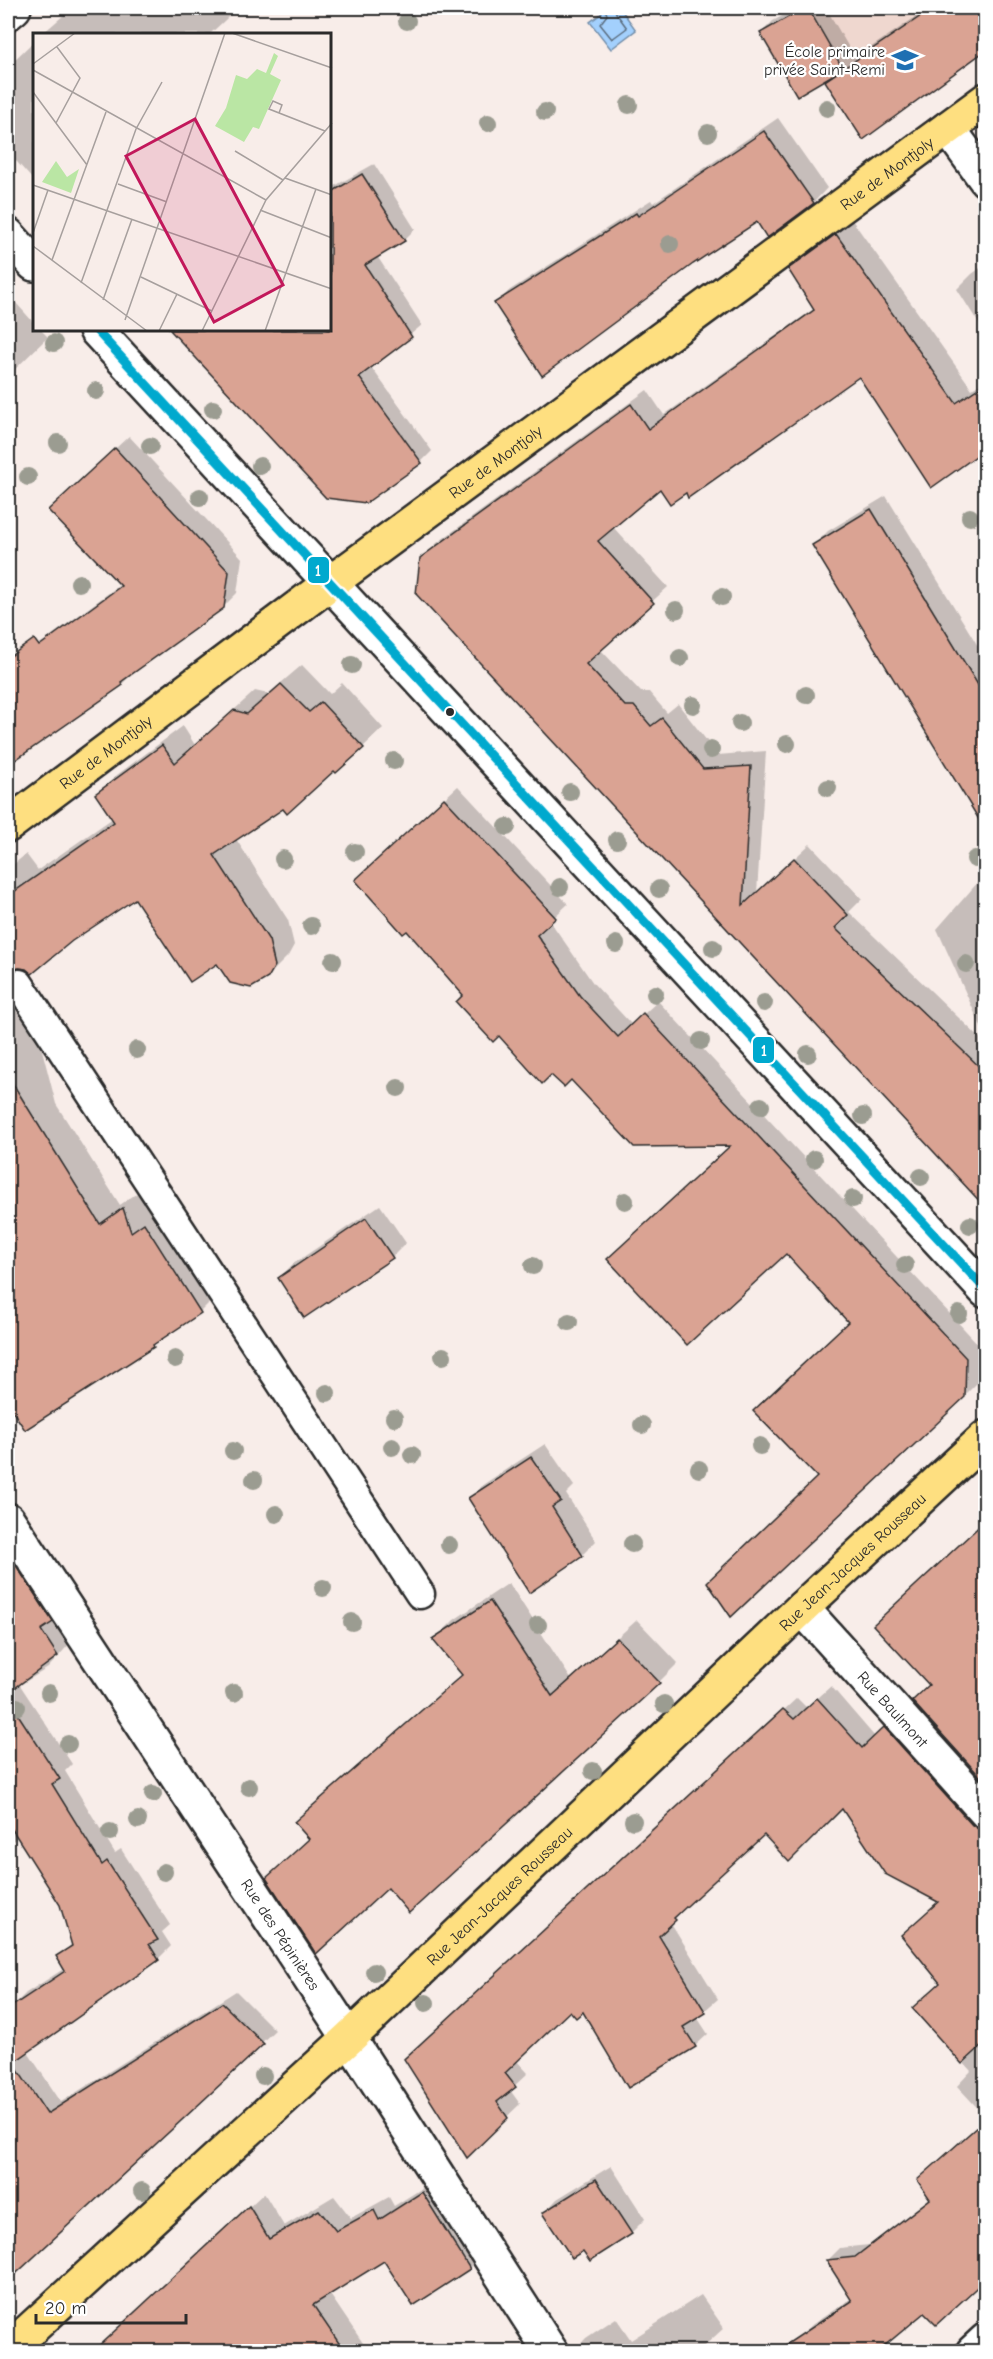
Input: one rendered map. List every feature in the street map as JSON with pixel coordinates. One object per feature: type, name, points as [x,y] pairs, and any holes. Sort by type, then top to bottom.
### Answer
[{"type":"main road","name":"Rue de Montjoly","points":[[8,825],[330,583],[986,100]]},
{"type":"main road","name":"Rue Jean-Jacques Rousseau","points":[[8,2350],[350,2038],[802,1608],[986,1437]]},
{"type":"street","points":[[8,13],[14,8]]},
{"type":"street","points":[[948,128],[986,180]]},
{"type":"street","points":[[8,235],[33,263]]},
{"type":"street","points":[[98,332],[986,1291]]},
{"type":"street","name":"Rue des Pépinières","points":[[8,1520],[350,2038],[551,2352]]},
{"type":"street","name":"Rue Baulmont","points":[[802,1608],[986,1812]]},
{"type":"street","points":[[973,2352],[986,2340]]},
{"type":"lane","points":[[19,984],[420,1594]]},
{"type":"shaded area","name":"École primaire privée Saint-Remi","points":[[808,8],[985,8],[985,50],[883,126],[843,69]]},
{"type":"water","points":[[598,8],[620,8],[636,30],[611,49],[590,22],[602,13]]},
{"type":"building","points":[[804,8],[808,8],[843,69],[797,96],[760,33]]},
{"type":"building","name":"École primaire privée Saint-Remi","points":[[933,8],[986,8],[986,50],[863,140],[825,81]]},
{"type":"building","points":[[764,131],[814,203],[767,238],[757,222],[693,264],[542,376],[494,303],[636,213],[638,216]]},
{"type":"building","points":[[362,174],[405,241],[365,265],[412,337],[359,377],[422,463],[366,503],[326,498],[172,332],[332,332],[332,192]]},
{"type":"building","points":[[836,234],[956,403],[986,383],[986,449],[931,488],[859,377],[688,498],[686,493],[670,504],[660,489],[598,541],[654,603],[586,664],[625,706],[634,706],[651,726],[662,718],[703,769],[751,766],[743,905],[794,858],[848,915],[835,928],[986,1073],[986,1208],[416,594],[420,558],[631,404],[648,429],[814,310],[788,269]]},
{"type":"building","points":[[115,448],[229,572],[224,608],[121,682],[123,685],[8,765],[8,658],[34,639],[39,646],[121,586],[48,510]]},
{"type":"building","points":[[871,509],[986,698],[986,831],[812,545]]},
{"type":"building","points":[[281,684],[309,712],[321,702],[364,748],[336,773],[334,771],[287,814],[283,809],[214,855],[269,940],[275,966],[268,978],[251,988],[230,983],[217,964],[190,982],[135,899],[72,941],[32,974],[26,969],[19,968],[8,973],[8,896],[114,822],[95,794],[162,745],[175,763],[234,710],[247,714]]},
{"type":"building","points":[[444,798],[556,918],[537,935],[580,996],[618,1037],[643,1013],[966,1358],[965,1397],[731,1617],[707,1582],[817,1477],[753,1411],[848,1322],[786,1254],[687,1345],[607,1259],[730,1146],[634,1147],[571,1080],[564,1087],[551,1075],[542,1084],[499,1036],[493,1042],[456,1002],[463,995],[407,931],[403,934],[355,880]]},
{"type":"building","points":[[8,1076],[100,1224],[123,1208],[131,1232],[144,1223],[201,1313],[153,1345],[154,1347],[25,1430],[8,1404]]},
{"type":"building","points":[[366,1218],[393,1258],[304,1318],[278,1278]]},
{"type":"building","points":[[531,1457],[561,1501],[552,1507],[583,1556],[529,1593],[468,1498]]},
{"type":"building","points":[[986,1520],[986,1783],[912,1701],[929,1685],[873,1625]]},
{"type":"building","points":[[8,1553],[53,1622],[41,1630],[58,1656],[8,1693]]},
{"type":"building","points":[[490,1601],[552,1696],[617,1638],[660,1683],[409,1913],[388,1888],[316,1954],[266,1878],[309,1839],[294,1822],[462,1675],[432,1639]]},
{"type":"building","points":[[817,1698],[862,1748],[884,1727],[972,1825],[980,1830],[986,1830],[986,2042],[962,2064],[912,2008],[940,1983],[901,1935],[938,1902],[885,1874],[842,1809],[789,1862],[764,1835],[674,1918],[676,1920],[659,1936],[706,2013],[683,2027],[696,2047],[628,2088],[583,2012],[576,2018],[570,2011],[505,2073],[516,2087],[497,2102],[508,2118],[467,2158],[404,2059],[783,1709],[794,1719]]},
{"type":"building","points":[[8,1699],[60,1779],[52,1784],[102,1865],[107,1861],[158,1940],[149,1944],[159,1960],[13,2063],[47,2114],[222,2003],[264,2044],[8,2281],[8,2009],[65,1971],[56,1956],[72,1946],[60,1905],[8,1823]]},
{"type":"building","points":[[986,2119],[986,2279],[936,2325],[924,2313],[877,2352],[775,2352],[852,2301],[826,2260],[855,2257],[930,2199],[917,2180]]},
{"type":"building","points":[[596,2179],[632,2234],[590,2261],[583,2251],[572,2258],[542,2213]]},
{"type":"building","points":[[422,2192],[470,2269],[413,2306],[384,2261],[313,2305],[345,2352],[92,2352],[249,2206],[269,2239],[319,2210],[336,2231],[374,2210],[379,2220]]},
{"type":"transit line","name":"1","points":[[98,332],[986,1290]]},
{"type":"place","name":"École primaire privée Saint-Remi","points":[[905,60]]}]
